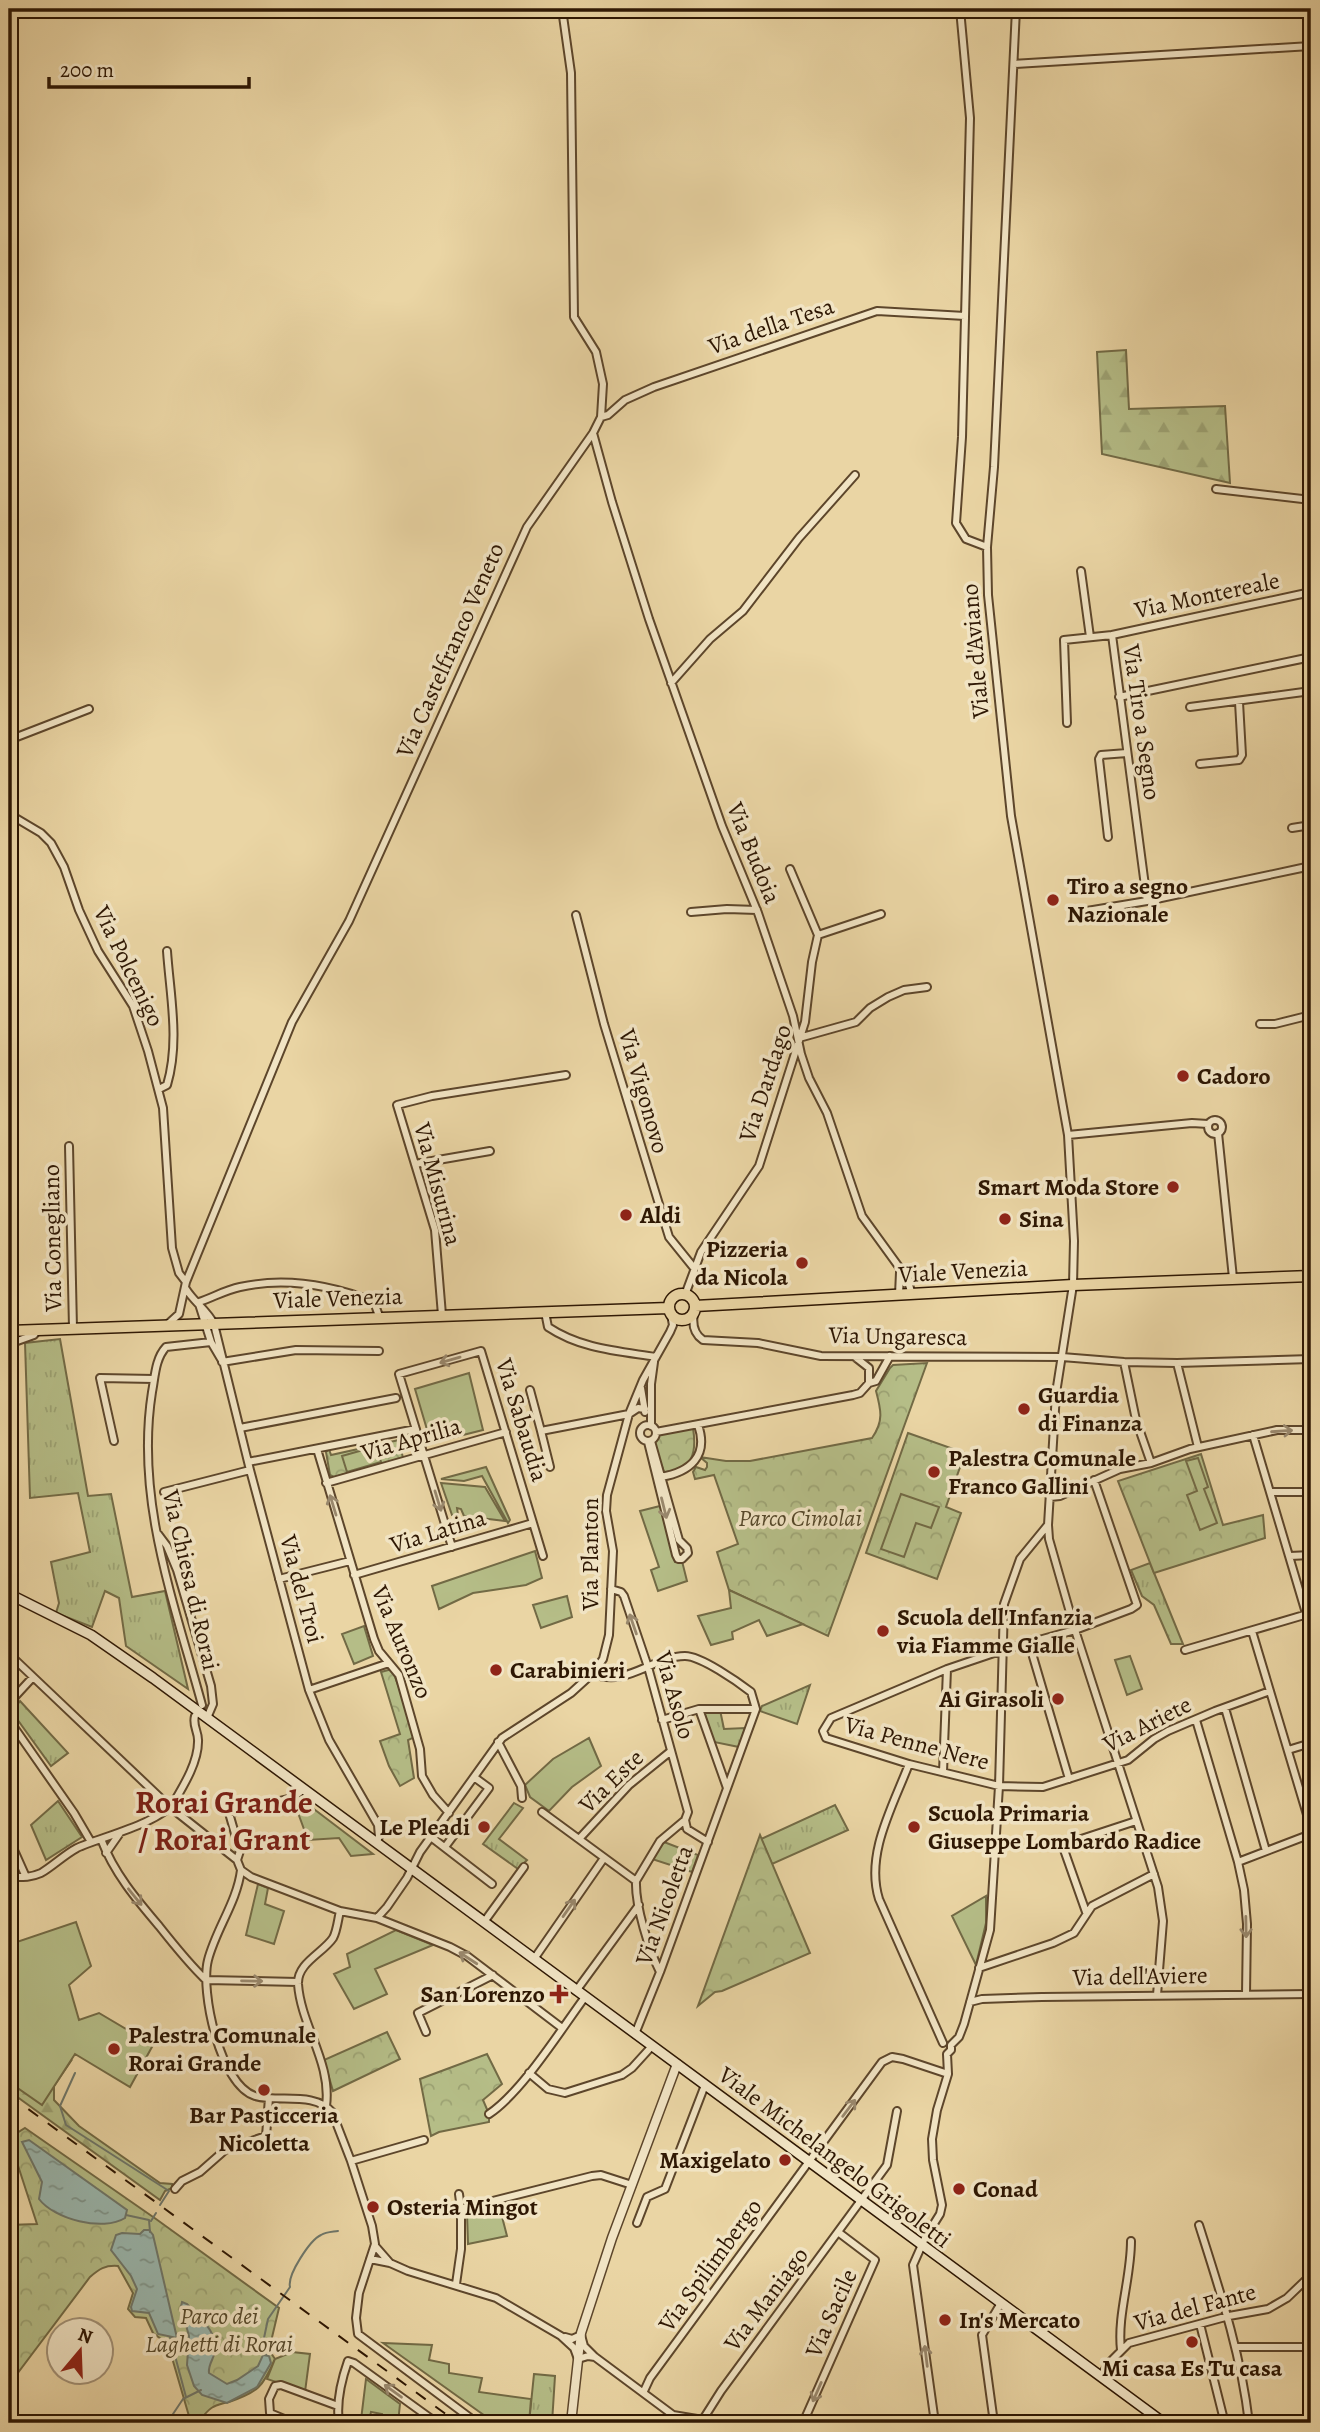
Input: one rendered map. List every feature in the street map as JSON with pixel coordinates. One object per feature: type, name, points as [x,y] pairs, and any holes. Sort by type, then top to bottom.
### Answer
[{"type":"main road","name":"Viale Venezia","points":[[9,1331],[545,1312],[670,1311],[682,1321],[689,1319],[695,1310],[899,1295],[1311,1276]]},
{"type":"main road","points":[[670,1311],[674,1297],[685,1294],[692,1299],[695,1310]]},
{"type":"main road","name":"Viale Michelangelo Grigoletti","points":[[9,1594],[91,1635],[207,1718],[1164,2423]]},
{"type":"street","name":"Via Castelfranco Veneto","points":[[166,1326],[179,1314],[186,1285],[292,1022],[349,921],[527,527],[593,433],[601,417],[603,384],[596,352],[574,317],[571,73],[562,9]]},
{"type":"street","points":[[960,9],[970,118],[962,437],[956,523],[965,539],[987,547]]},
{"type":"street","name":"Viale d'Aviano","points":[[1017,9],[994,467],[987,547],[988,595],[1012,816],[1068,1135],[1072,1186],[1073,1285],[1056,1393],[1048,1525],[1075,1630],[1158,1887],[1163,1921],[1157,1995]]},
{"type":"street","points":[[1014,64],[1311,46]]},
{"type":"street","name":"Via della Tesa","points":[[601,417],[608,415],[625,400],[654,387],[877,311],[965,316]]},
{"type":"street","name":"Via Budoia","points":[[593,433],[612,502],[671,683],[722,826],[757,909],[793,1016],[805,1066],[827,1113],[862,1216],[911,1284],[912,1295]]},
{"type":"street","points":[[671,683],[710,639],[743,611],[799,538],[855,475]]},
{"type":"street","points":[[1216,489],[1311,500]]},
{"type":"street","points":[[1081,571],[1090,637]]},
{"type":"street","name":"Via Montereale","points":[[1112,635],[1311,592]]},
{"type":"street","name":"Via Tiro a Segno","points":[[1067,723],[1064,640],[1112,635],[1147,901]]},
{"type":"street","points":[[1119,697],[1311,657]]},
{"type":"street","points":[[1190,707],[1311,691]]},
{"type":"street","points":[[1199,764],[1239,760],[1242,754],[1239,702]]},
{"type":"street","points":[[9,740],[89,709]]},
{"type":"street","points":[[1108,837],[1099,759],[1101,755],[1127,753]]},
{"type":"street","name":"Via Polcenigo","points":[[9,814],[41,833],[59,856],[90,934],[133,1006],[159,1089],[165,1132],[172,1248],[179,1273],[186,1285]]},
{"type":"street","points":[[1292,828],[1311,825]]},
{"type":"street","points":[[1082,912],[1311,866]]},
{"type":"street","points":[[790,869],[818,935],[881,914]]},
{"type":"street","points":[[691,912],[757,909]]},
{"type":"street","name":"Via Vigonovo","points":[[576,915],[604,1024],[669,1237],[694,1268]]},
{"type":"street","name":"Via Dardago","points":[[685,1294],[701,1252],[758,1166],[805,1022],[818,935]]},
{"type":"street","points":[[159,1089],[167,1085],[173,1049],[174,1019],[167,951]]},
{"type":"street","points":[[799,1038],[856,1022],[870,1008],[888,997],[904,990],[927,987]]},
{"type":"street","points":[[1260,1024],[1275,1024],[1311,1015]]},
{"type":"street","name":"Via Misurina","points":[[442,1315],[435,1230],[397,1105],[432,1096],[566,1075]]},
{"type":"street","points":[[1068,1135],[1192,1123],[1208,1124],[1214,1119],[1219,1121],[1222,1127],[1218,1133],[1233,1278]]},
{"type":"street","points":[[1208,1124],[1210,1132],[1218,1133]]},
{"type":"street","name":"Via Conegliano","points":[[69,1146],[73,1328]]},
{"type":"street","points":[[415,1164],[490,1151]]},
{"type":"street","points":[[899,1295],[900,1270]]},
{"type":"street","points":[[199,1302],[240,1287],[271,1282],[295,1282],[373,1302],[379,1317]]},
{"type":"street","points":[[186,1285],[208,1312],[210,1324]]},
{"type":"street","name":"Via Ungaresca","points":[[695,1310],[693,1325],[699,1337],[710,1342],[758,1343],[821,1356],[1062,1357],[1177,1363],[1311,1359]]},
{"type":"street","name":"Via Planton","points":[[377,1918],[387,1908],[431,1837],[498,1742],[571,1693],[593,1673],[603,1659],[607,1646],[612,1551],[606,1511],[607,1495],[629,1414],[640,1386],[673,1325],[670,1311]]},
{"type":"street","points":[[545,1312],[548,1327],[576,1342],[655,1359],[650,1384],[649,1425],[639,1433],[641,1438],[650,1441]]},
{"type":"street","name":"Via del Troi","points":[[210,1324],[211,1342],[222,1362]]},
{"type":"street","name":"Via del Troi","points":[[210,1324],[309,1690],[329,1740],[378,1825],[379,1832],[372,1840]]},
{"type":"street","points":[[9,1344],[34,1335],[39,1330]]},
{"type":"street","name":"Via Chiesa di Rorai","points":[[202,1705],[155,1530],[149,1494],[147,1430],[158,1361],[166,1347],[211,1342]]},
{"type":"street","points":[[222,1362],[296,1350],[379,1351]]},
{"type":"street","name":"Via Sabaudia","points":[[416,1429],[399,1374],[481,1351],[543,1556]]},
{"type":"street","points":[[854,1356],[869,1368]]},
{"type":"street","points":[[876,1356],[882,1369]]},
{"type":"street","points":[[869,1383],[869,1368],[876,1356]]},
{"type":"street","points":[[656,1432],[860,1393],[869,1383],[876,1381],[890,1356]]},
{"type":"street","points":[[1124,1362],[1136,1420],[1151,1463]]},
{"type":"street","points":[[1177,1363],[1198,1447]]},
{"type":"street","points":[[114,1441],[100,1378],[154,1379]]},
{"type":"street","points":[[640,1386],[649,1425],[656,1432]]},
{"type":"street","points":[[530,1390],[550,1467]]},
{"type":"street","points":[[240,1428],[396,1398]]},
{"type":"street","points":[[541,1432],[629,1414],[638,1408],[645,1409]]},
{"type":"street","points":[[661,1477],[684,1471],[695,1459],[700,1443],[698,1424]]},
{"type":"street","points":[[248,1462],[416,1429],[452,1547]]},
{"type":"street","points":[[1050,1497],[1060,1496],[1120,1469],[1151,1463],[1198,1447],[1277,1430],[1311,1430]]},
{"type":"street","name":"Via Aprilia","points":[[326,1483],[506,1432]]},
{"type":"street","points":[[650,1441],[656,1432]]},
{"type":"street","points":[[1253,1436],[1309,1613],[1311,1630]]},
{"type":"street","points":[[650,1441],[679,1540],[687,1548],[688,1553],[682,1559],[678,1559],[676,1555],[650,1441]]},
{"type":"street","name":"Via Auronzo","points":[[317,1449],[374,1639],[379,1651],[399,1675],[421,1749],[422,1776],[433,1795],[449,1813]]},
{"type":"street","points":[[164,1492],[250,1470]]},
{"type":"street","points":[[943,1772],[947,1669],[1075,1630],[1137,1605],[1094,1480]]},
{"type":"street","points":[[1271,1492],[1311,1492]]},
{"type":"street","name":"Via Latina","points":[[354,1575],[533,1523]]},
{"type":"street","points":[[935,2423],[913,2265],[921,2245],[937,2222],[942,2206],[933,2160],[932,2139],[937,2110],[948,2074],[947,2054],[959,2036],[990,1930],[999,1786],[1004,1604],[1009,1585],[1025,1551],[1048,1525]]},
{"type":"street","points":[[155,1530],[167,1546],[177,1570],[211,1686],[213,1704],[207,1718]]},
{"type":"street","points":[[1290,1556],[1311,1556]]},
{"type":"street","name":"Via Auronzo","points":[[279,1579],[350,1561]]},
{"type":"street","name":"Via Asolo","points":[[611,1589],[624,1596],[648,1667],[686,1803],[688,1812],[685,1820]]},
{"type":"street","points":[[1185,1650],[1309,1613]]},
{"type":"street","points":[[1252,1631],[1311,1828]]},
{"type":"street","points":[[1029,1643],[1069,1779]]},
{"type":"street","points":[[9,1654],[170,1807],[237,1860],[242,1870],[251,1877],[340,1911],[377,1918],[450,1947],[467,1956],[562,2028]]},
{"type":"street","points":[[593,1673],[615,1679],[684,1656],[696,1657],[751,1692],[756,1709],[699,1709],[662,1720]]},
{"type":"street","points":[[309,1690],[389,1663]]},
{"type":"street","name":"Via Penne Nere","points":[[947,1669],[831,1718],[823,1731],[826,1738],[909,1764],[999,1786]]},
{"type":"street","points":[[9,1703],[33,1677]]},
{"type":"street","name":"Via Ariete","points":[[999,1786],[1043,1787],[1118,1764],[1139,1753],[1154,1739],[1270,1691]]},
{"type":"street","points":[[1225,1708],[1266,1851]]},
{"type":"street","points":[[699,1709],[727,1788]]},
{"type":"street","name":"Via Nicoletta","points":[[635,2034],[756,1709]]},
{"type":"street","points":[[9,1877],[26,1877],[40,1873],[74,1850],[148,1821],[170,1807],[196,1755],[198,1743],[193,1724],[195,1716]]},
{"type":"street","points":[[9,1720],[91,1842]]},
{"type":"street","points":[[1196,1720],[1238,1862],[1247,1924],[1246,1994]]},
{"type":"street","points":[[498,1742],[521,1786],[522,1798]]},
{"type":"street","points":[[1288,1750],[1311,1743]]},
{"type":"street","name":"Via Este","points":[[579,1839],[629,1785],[671,1751]]},
{"type":"street","points":[[909,1764],[881,1837],[875,1861],[874,1882],[879,1899],[943,2043]]},
{"type":"street","points":[[444,1847],[489,1788],[474,1777]]},
{"type":"street","points":[[237,1860],[240,1851],[229,1813],[292,1798],[304,1789]]},
{"type":"street","points":[[542,1812],[636,1881]]},
{"type":"street","points":[[660,1972],[652,1956],[636,1881],[660,1841],[685,1820],[687,1829],[708,1842]]},
{"type":"street","points":[[1086,1912],[1063,1847],[1136,1821]]},
{"type":"street","points":[[106,1853],[121,1831]]},
{"type":"street","points":[[1238,1862],[1311,1834]]},
{"type":"street","points":[[431,1837],[492,1884]]},
{"type":"street","points":[[9,1839],[26,1877]]},
{"type":"street","points":[[101,1839],[106,1853],[131,1892],[193,1968],[206,1980],[298,1982]]},
{"type":"street","points":[[534,1959],[604,1858]]},
{"type":"street","points":[[484,1922],[524,1867]]},
{"type":"street","points":[[242,1870],[240,1885],[208,1961],[206,1980],[216,2036],[228,2066],[243,2088],[254,2096],[310,2100],[326,2106]]},
{"type":"street","points":[[979,1968],[1053,1943],[1074,1933],[1092,1906],[1154,1874]]},
{"type":"street","points":[[576,1991],[639,1905]]},
{"type":"street","points":[[340,1911],[334,1936],[307,1962],[298,1982],[326,2076],[326,2106],[338,2126],[351,2161],[376,2247],[390,2263]]},
{"type":"street","points":[[426,2032],[418,2013],[492,1975]]},
{"type":"street","name":"Via dell'Aviere","points":[[970,2002],[982,1998],[1311,1994]]},
{"type":"street","points":[[489,2114],[502,2106],[585,1997]]},
{"type":"street","points":[[943,2043],[948,2042],[951,2045]]},
{"type":"street","points":[[943,2043],[940,2049],[947,2054]]},
{"type":"street","points":[[529,2073],[548,2089],[565,2093],[622,2075],[652,2046]]},
{"type":"street","name":"Via Spilimbergo","points":[[644,2391],[657,2368],[882,2062],[892,2057],[903,2059],[948,2074]]},
{"type":"street","points":[[571,2423],[580,2335],[677,2064]]},
{"type":"street","points":[[636,2223],[647,2197],[665,2189],[705,2085]]},
{"type":"street","points":[[175,2189],[225,2150],[266,2136],[269,2098]]},
{"type":"street","name":"Via Maniago","points":[[702,2421],[721,2391],[887,2165],[897,2111]]},
{"type":"street","points":[[351,2161],[424,2140]]},
{"type":"street","points":[[461,2209],[592,2176],[601,2175],[632,2185]]},
{"type":"street","points":[[456,2284],[461,2249],[459,2194]]},
{"type":"street","points":[[1199,2225],[1237,2347],[1249,2423]]},
{"type":"street","name":"Via Sacile","points":[[803,2423],[875,2260],[838,2232]]},
{"type":"street","name":"Via del Fante","points":[[1121,2350],[1119,2337],[1131,2260],[1131,2241]]},
{"type":"street","points":[[376,2247],[362,2279],[355,2318],[358,2334],[477,2423]]},
{"type":"street","points":[[370,2259],[496,2298],[561,2336],[574,2348],[578,2359]]},
{"type":"street","name":"Via del Fante","points":[[1101,2375],[1121,2350],[1139,2339],[1228,2316],[1268,2309],[1287,2298],[1311,2275]]},
{"type":"street","points":[[994,2423],[982,2335],[1001,2303]]},
{"type":"street","points":[[1200,2324],[1223,2416],[1222,2423]]},
{"type":"street","points":[[561,2336],[572,2339],[580,2335]]},
{"type":"street","points":[[580,2335],[584,2346],[595,2357],[673,2415],[721,2423]]},
{"type":"street","points":[[1237,2347],[1311,2347]]},
{"type":"street","points":[[578,2359],[595,2357]]},
{"type":"street","points":[[339,2423],[338,2406],[348,2361],[355,2363],[437,2423]]},
{"type":"street","points":[[294,2423],[270,2413],[269,2399],[275,2386],[281,2385],[338,2406]]},
{"type":"street","points":[[672,2423],[673,2415]]},
{"type":"street","points":[[197,2423],[204,2423]]},
{"type":"green space","points":[[1126,350],[1129,409],[1225,406],[1230,483],[1102,454],[1097,352]]},
{"type":"green space","points":[[60,1339],[88,1496],[111,1494],[132,1597],[165,1591],[188,1689],[126,1646],[119,1598],[105,1591],[92,1627],[56,1613],[59,1603],[51,1562],[90,1552],[78,1493],[30,1498],[25,1343]]},
{"type":"green space","name":"Parco Cimolai","points":[[927,1363],[828,1636],[729,1590],[717,1552],[738,1544],[714,1475],[695,1479],[693,1472],[696,1467],[705,1470],[707,1467],[707,1463],[700,1457],[750,1461],[872,1438],[880,1415],[876,1391],[890,1368],[893,1365]]},
{"type":"green space","points":[[469,1373],[483,1430],[431,1443],[415,1389]]},
{"type":"green space","points":[[693,1428],[691,1459],[681,1468],[664,1472],[653,1441],[658,1434]]},
{"type":"green space","points":[[908,1433],[965,1453],[946,1507],[961,1513],[937,1579],[866,1553]]},
{"type":"green space","points":[[399,1440],[403,1458],[334,1477],[330,1475],[326,1452],[329,1449],[331,1455]]},
{"type":"green space","points":[[377,1446],[381,1462],[347,1472],[342,1456]]},
{"type":"green space","points":[[1201,1454],[1223,1525],[1263,1515],[1265,1538],[1154,1573],[1118,1481]]},
{"type":"green space","points":[[1198,1458],[1208,1487],[1204,1489],[1217,1523],[1200,1530],[1187,1495],[1197,1491],[1186,1461]]},
{"type":"green space","points":[[486,1467],[510,1520],[508,1523],[482,1476],[464,1481],[441,1479]]},
{"type":"green space","points":[[441,1483],[485,1487],[505,1521],[464,1516],[461,1509],[457,1508],[458,1515],[452,1515]]},
{"type":"green space","points":[[901,1494],[939,1507],[931,1528],[916,1523],[904,1557],[881,1549]]},
{"type":"green space","points":[[660,1506],[675,1562],[682,1561],[687,1581],[658,1591],[651,1570],[659,1567],[640,1511]]},
{"type":"green space","points":[[535,1551],[542,1578],[526,1585],[473,1593],[439,1609],[432,1586]]},
{"type":"green space","points":[[1150,1563],[1183,1644],[1171,1644],[1154,1605],[1142,1596],[1131,1570]]},
{"type":"green space","points":[[729,1590],[803,1624],[767,1636],[759,1620],[732,1632],[733,1639],[711,1645],[698,1616],[731,1608]]},
{"type":"green space","points":[[567,1596],[572,1617],[541,1628],[533,1605]]},
{"type":"green space","points":[[364,1626],[373,1656],[354,1664],[342,1634]]},
{"type":"green space","points":[[1130,1656],[1142,1689],[1127,1695],[1115,1660]]},
{"type":"green space","points":[[392,1669],[417,1736],[408,1740],[414,1778],[400,1786],[380,1741],[400,1734],[381,1672]]},
{"type":"green space","points":[[810,1685],[797,1724],[760,1711],[762,1706]]},
{"type":"green space","points":[[20,1701],[68,1753],[51,1766],[12,1712]]},
{"type":"green space","points":[[720,1710],[724,1729],[745,1728],[739,1747],[714,1742],[704,1712]]},
{"type":"green space","points":[[589,1738],[601,1766],[572,1787],[549,1811],[530,1797],[525,1785],[553,1759]]},
{"type":"green space","points":[[302,1800],[373,1854],[351,1856],[339,1838],[308,1840],[294,1802]]},
{"type":"green space","points":[[58,1801],[82,1837],[46,1860],[31,1825]]},
{"type":"green space","points":[[514,1803],[523,1808],[499,1839],[527,1860],[518,1869],[483,1844]]},
{"type":"green space","points":[[835,1805],[848,1830],[772,1864],[761,1839]]},
{"type":"green space","points":[[760,1835],[810,1953],[715,1992],[698,2006]]},
{"type":"green space","points":[[664,1842],[698,1855],[692,1872],[652,1859]]},
{"type":"green space","points":[[258,1884],[268,1888],[265,1904],[284,1911],[274,1944],[246,1935]]},
{"type":"green space","points":[[986,1896],[986,1923],[976,1965],[952,1916]]},
{"type":"green space","points":[[9,1910],[17,1942],[76,1922],[91,1966],[69,1985],[79,2020],[99,2013],[153,2045],[130,2087],[75,2054],[42,2105],[9,2082]]},
{"type":"green space","points":[[396,1930],[433,1945],[375,1969],[387,1994],[354,2009],[334,1974],[350,1967],[347,1954]]},
{"type":"green space","points":[[387,2032],[400,2059],[333,2091],[324,2060]]},
{"type":"green space","points":[[487,2054],[502,2084],[483,2100],[489,2114],[489,2122],[431,2136],[420,2079]]},
{"type":"green space","points":[[71,2061],[54,2086],[54,2100],[79,2126],[160,2183],[172,2184],[172,2188],[165,2191],[160,2200],[9,2091],[9,2073]]},
{"type":"green space","name":"Parco dei Laghetti di Rorai","points":[[25,2128],[279,2308],[269,2350],[275,2359],[263,2382],[247,2395],[213,2407],[198,2421],[191,2423],[168,2344],[153,2333],[146,2318],[135,2317],[128,2309],[133,2293],[118,2266],[113,2266],[103,2268],[90,2277],[61,2316],[46,2316],[46,2335],[9,2382],[9,2225],[37,2224],[9,2138]]},
{"type":"green space","points":[[500,2209],[507,2236],[468,2244],[467,2213]]},
{"type":"green space","points":[[383,2343],[432,2345],[429,2360],[449,2364],[449,2373],[482,2378],[479,2392],[531,2399],[529,2423],[495,2423]]},
{"type":"green space","points":[[292,2352],[310,2354],[305,2392],[267,2379],[275,2359]]},
{"type":"green space","points":[[534,2374],[555,2376],[552,2423],[529,2423]]},
{"type":"green space","points":[[366,2379],[400,2404],[398,2423],[381,2423],[382,2414],[371,2412],[369,2421],[361,2420]]},
{"type":"water","points":[[29,2140],[127,2210],[125,2218],[104,2224],[92,2223],[67,2217],[46,2206],[39,2199],[42,2182],[22,2142]]},
{"type":"water","points":[[149,2230],[153,2235],[177,2338],[158,2334],[149,2313],[132,2311],[137,2289],[131,2276],[111,2250],[116,2235],[140,2234]]},
{"type":"water","points":[[182,2302],[202,2320],[213,2337],[215,2351],[209,2373],[227,2384],[258,2366],[263,2355],[269,2356],[271,2363],[257,2387],[227,2403],[202,2395],[194,2386],[187,2365],[189,2336]]},
{"type":"waterway","points":[[75,2073],[60,2106],[66,2125],[169,2191],[160,2205]]},
{"type":"waterway","points":[[151,2221],[156,2213]]},
{"type":"waterway","points":[[126,2215],[149,2220],[150,2232]]},
{"type":"waterway","points":[[266,2355],[264,2338],[268,2319],[290,2287],[300,2258],[316,2238],[338,2231]]},
{"type":"waterway","points":[[170,2337],[186,2397]]},
{"type":"waterway","points":[[167,2423],[183,2399],[201,2390]]},
{"type":"railway","points":[[9,2095],[458,2423]]},
{"type":"place","name":"Tiro a segno Nazionale","points":[[1053,900]]},
{"type":"place","name":"Cadoro","points":[[1183,1076]]},
{"type":"place","name":"Smart Moda Store","points":[[1173,1187]]},
{"type":"place","name":"Aldi","points":[[626,1215]]},
{"type":"place","name":"Sina","points":[[1005,1219]]},
{"type":"place","name":"Pizzeria da Nicola","points":[[802,1263]]},
{"type":"place","name":"Guardia di Finanza","points":[[1024,1409]]},
{"type":"place","name":"Palestra Comunale Franco Gallini","points":[[934,1472]]},
{"type":"place","name":"Scuola dell'Infanzia via Fiamme Gialle","points":[[883,1631]]},
{"type":"place","name":"Carabinieri","points":[[496,1670]]},
{"type":"place","name":"Ai Girasoli","points":[[1058,1699]]},
{"type":"place","name":"Le Pleadi","points":[[484,1827]]},
{"type":"place","name":"Scuola Primaria Giuseppe Lombardo Radice","points":[[914,1827]]},
{"type":"place","name":"San Lorenzo","points":[[559,1994]]},
{"type":"place","name":"Palestra Comunale Rorai Grande","points":[[114,2049]]},
{"type":"place","name":"Bar Pasticceria Nicoletta","points":[[264,2090]]},
{"type":"place","name":"Maxigelato","points":[[785,2160]]},
{"type":"place","name":"Conad","points":[[959,2189]]},
{"type":"place","name":"Osteria Mingot","points":[[373,2207]]},
{"type":"place","name":"In's Mercato","points":[[945,2320]]},
{"type":"place","name":"Mi casa Es Tu casa","points":[[1192,2342]]},
{"type":"district","name":"Rorai Grande / Rorai Grant","points":[[224,1820]]}]
